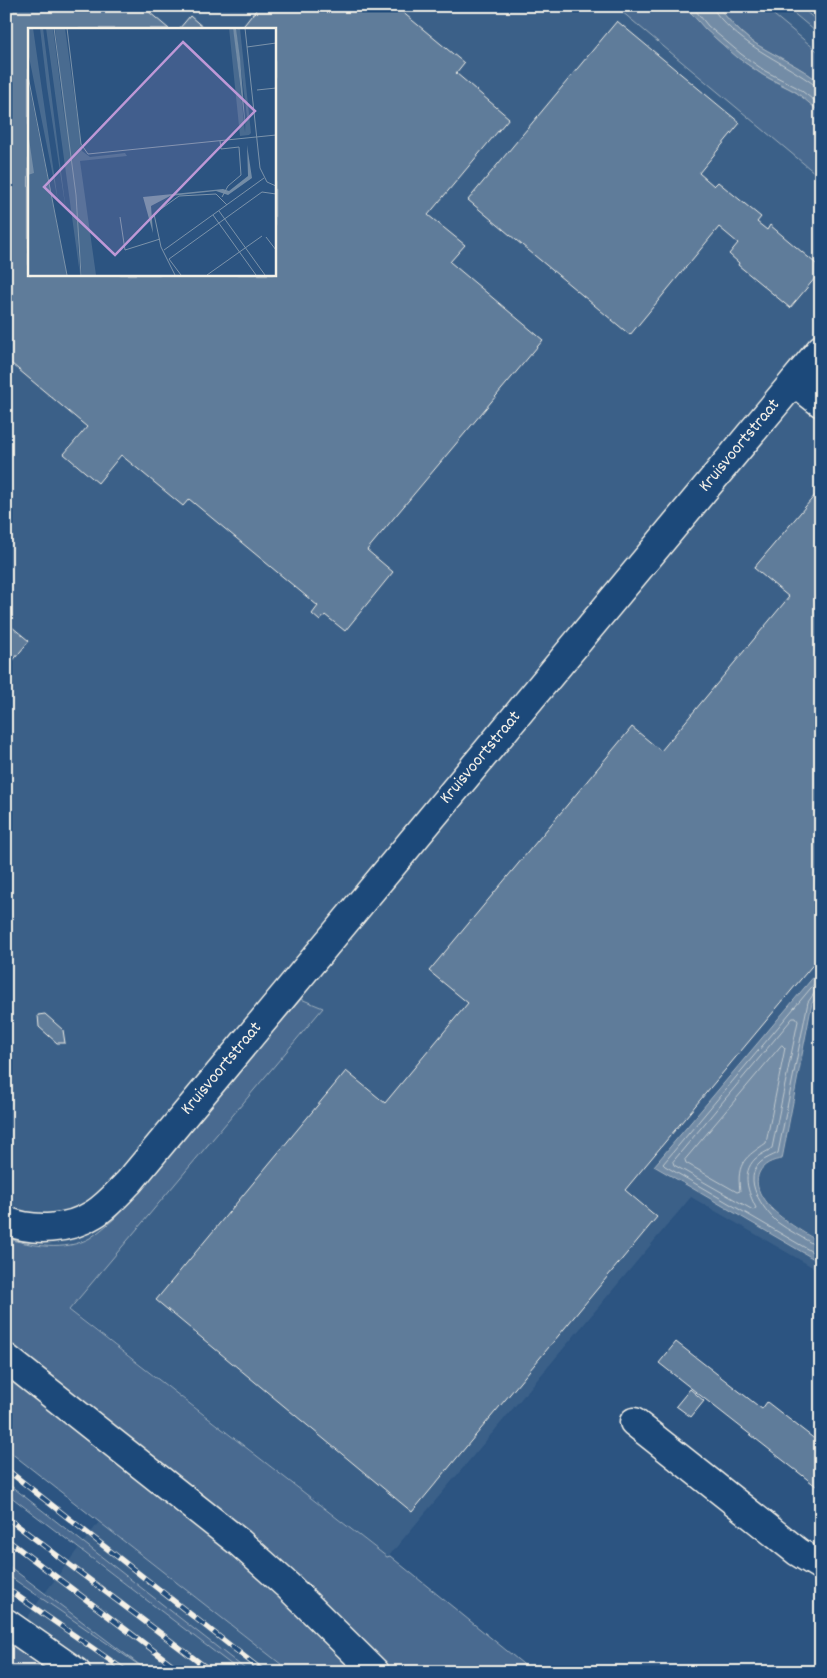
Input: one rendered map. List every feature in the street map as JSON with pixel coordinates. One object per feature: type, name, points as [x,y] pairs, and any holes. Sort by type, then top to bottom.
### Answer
[{"type":"street","name":"Kruisvoortstraat","points":[[6,1222],[30,1228],[50,1228],[73,1224],[94,1214],[112,1199],[142,1166],[821,349]]},
{"type":"street","points":[[794,382],[821,403]]},
{"type":"street","points":[[6,1358],[240,1543],[288,1586],[375,1672]]},
{"type":"street","points":[[634,1422],[798,1552],[821,1566]]},
{"type":"street","points":[[6,1624],[76,1672]]},
{"type":"shaded area","points":[[6,6],[821,6],[821,1272],[691,1197],[388,1557],[6,1260]]},
{"type":"shaded area","points":[[615,6],[685,6],[712,35],[741,60],[806,100],[821,113],[821,178]]},
{"type":"shaded area","points":[[717,6],[763,6],[821,54],[821,84],[804,71],[750,40]]},
{"type":"shaded area","points":[[785,6],[799,6],[821,24],[821,36]]},
{"type":"shaded area","points":[[301,999],[323,1008],[69,1310],[387,1557],[390,1556],[533,1672],[383,1672],[6,1350],[6,1238],[37,1245],[70,1245],[90,1238],[103,1228],[115,1218]]},
{"type":"shaded area","points":[[6,1364],[206,1523],[368,1672],[291,1672],[6,1449]]},
{"type":"shaded area","points":[[6,1482],[249,1672],[241,1672],[6,1493]]},
{"type":"shaded area","points":[[99,1522],[291,1672],[249,1672],[83,1543]]},
{"type":"shaded area","points":[[78,1549],[242,1672],[149,1672],[45,1593]]},
{"type":"shaded area","points":[[6,1564],[149,1672],[6,1574]]},
{"type":"shaded area","points":[[41,1598],[148,1672],[94,1672],[24,1623]]},
{"type":"shaded area","points":[[6,1630],[66,1672],[6,1672]]},
{"type":"water","points":[[685,6],[717,6],[736,28],[750,40],[813,77],[821,84],[821,113],[796,92],[763,75],[738,58],[705,29]]},
{"type":"water","points":[[821,968],[821,993],[812,1003],[782,1159],[772,1161],[763,1167],[759,1173],[757,1184],[761,1195],[778,1215],[821,1243],[821,1263],[654,1166]]},
{"type":"building","points":[[6,6],[142,6],[168,28],[28,28],[28,275],[275,275],[275,28],[242,28],[259,6],[395,6],[464,63],[456,73],[509,118],[428,215],[465,245],[450,262],[543,340],[367,550],[393,572],[345,631],[325,615],[320,621],[312,614],[318,606],[189,499],[183,506],[121,455],[98,483],[64,454],[87,427],[6,359]]},
{"type":"building","points":[[190,16],[204,28],[180,28]]},
{"type":"building","points":[[617,21],[740,123],[699,173],[714,186],[718,182],[761,217],[757,222],[767,230],[770,225],[821,268],[821,271],[790,308],[738,265],[739,263],[729,254],[738,243],[719,227],[630,335],[468,200]]},
{"type":"building","points":[[821,488],[821,955],[625,1190],[657,1217],[412,1512],[156,1300],[346,1071],[385,1103],[468,1003],[429,971],[632,727],[661,751],[789,597],[754,568]]},
{"type":"building","points":[[6,622],[29,641],[6,669]]},
{"type":"building","points":[[45,1014],[63,1030],[65,1043],[57,1043],[39,1027],[38,1015]]},
{"type":"building","points":[[676,1342],[762,1409],[767,1402],[821,1444],[821,1490],[659,1363]]},
{"type":"building","points":[[690,1389],[704,1401],[691,1417],[676,1406]]},
{"type":"railway","points":[[6,1469],[264,1672]]},
{"type":"railway","points":[[6,1517],[212,1672]]},
{"type":"railway","points":[[6,1539],[182,1672]]},
{"type":"railway","points":[[6,1588],[127,1672]]}]
